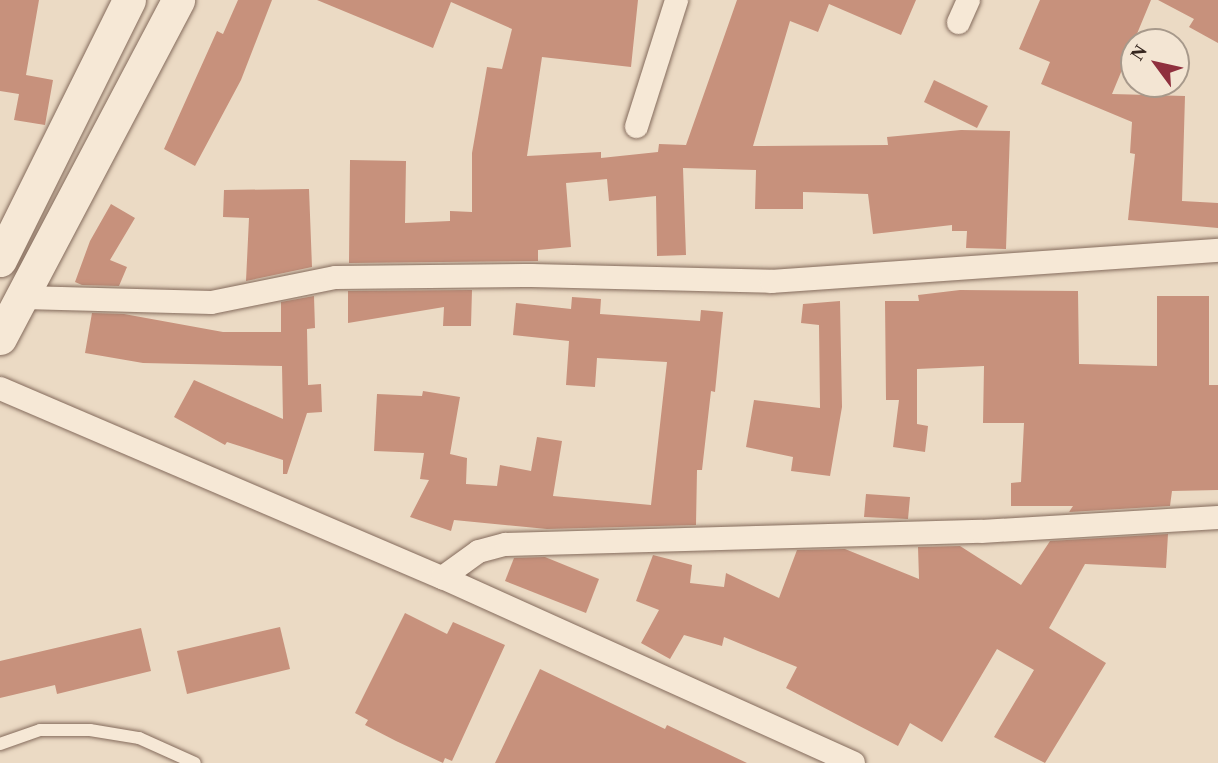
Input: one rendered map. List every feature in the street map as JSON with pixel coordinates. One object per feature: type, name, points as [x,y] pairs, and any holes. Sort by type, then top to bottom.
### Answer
[{"type":"main road","points":[[0,260],[129,0]]},
{"type":"main road","points":[[0,338],[178,0]]},
{"type":"street","points":[[636,126],[676,0]]},
{"type":"street","points":[[958,22],[968,0]]},
{"type":"street","points":[[23,297],[211,302],[335,278],[531,275],[772,281],[1218,250]]},
{"type":"street","points":[[0,388],[442,577],[853,763]]},
{"type":"street","points":[[442,577],[478,551],[505,544],[981,531],[1218,517]]},
{"type":"lane","points":[[0,744],[40,730],[90,730],[139,738],[195,763]]},
{"type":"building","points":[[0,0],[39,0],[26,75],[53,80],[45,125],[14,120],[19,94],[0,91]]},
{"type":"building","points":[[238,0],[272,0],[241,80],[195,166],[164,149],[217,31],[223,34]]},
{"type":"building","points":[[317,0],[638,0],[631,67],[542,57],[527,156],[601,152],[601,158],[658,152],[659,144],[686,145],[737,0],[916,0],[901,35],[829,4],[818,32],[790,21],[753,146],[888,145],[887,137],[961,130],[1010,131],[1006,249],[966,248],[967,231],[952,231],[952,225],[873,234],[868,194],[803,192],[803,209],[755,209],[756,170],[683,168],[686,255],[657,256],[656,196],[609,201],[607,179],[566,183],[571,247],[538,250],[538,261],[349,263],[350,160],[406,161],[405,223],[450,221],[450,211],[472,212],[472,153],[487,67],[502,69],[512,29],[451,2],[433,48]]},
{"type":"building","points":[[1040,0],[1151,0],[1139,28],[1120,28],[1120,75],[1112,94],[1120,94],[1120,98],[1185,98],[1182,201],[1218,203],[1218,228],[1128,220],[1135,154],[1130,153],[1132,122],[1041,84],[1050,62],[1019,49]]},
{"type":"building","points":[[1158,0],[1218,0],[1218,43],[1189,27],[1194,19]]},
{"type":"building","points":[[934,80],[988,106],[977,128],[924,102]]},
{"type":"building","points":[[309,189],[312,267],[246,281],[249,218],[223,217],[224,190]]},
{"type":"building","points":[[111,204],[135,218],[110,260],[127,267],[119,286],[82,285],[75,282],[90,241]]},
{"type":"building","points":[[472,290],[471,326],[443,326],[444,307],[348,323],[348,291]]},
{"type":"building","points":[[960,290],[1078,291],[1079,364],[1157,366],[1157,296],[1209,296],[1209,385],[1218,385],[1218,490],[1172,491],[1170,506],[1069,512],[1073,506],[1011,506],[1011,483],[1021,482],[1024,423],[983,423],[984,366],[917,369],[917,424],[928,426],[925,452],[893,447],[899,400],[886,400],[885,301],[919,301],[918,295]]},
{"type":"building","points":[[314,296],[315,328],[307,329],[308,385],[321,384],[322,412],[307,413],[287,474],[283,474],[283,460],[227,442],[225,445],[174,417],[194,380],[283,419],[282,366],[143,363],[85,353],[92,313],[124,314],[223,332],[281,332],[281,302]]},
{"type":"building","points":[[572,297],[601,299],[600,314],[700,321],[701,310],[723,312],[715,392],[711,391],[702,470],[697,470],[696,525],[547,529],[454,520],[451,531],[410,517],[429,480],[420,479],[424,453],[374,451],[377,394],[422,396],[423,391],[460,397],[450,454],[467,458],[466,484],[497,486],[500,465],[531,471],[537,437],[562,441],[553,496],[651,505],[667,362],[597,358],[595,387],[566,385],[569,341],[513,335],[516,303],[571,309]]},
{"type":"building","points":[[840,301],[842,407],[830,476],[791,471],[793,457],[746,447],[754,400],[820,408],[819,325],[801,323],[803,304]]},
{"type":"building","points":[[866,494],[910,497],[908,519],[864,517]]},
{"type":"building","points":[[1168,534],[1166,568],[1085,564],[1049,628],[1106,663],[1045,763],[994,737],[1034,670],[997,649],[942,742],[910,723],[898,746],[786,688],[797,667],[724,637],[722,646],[684,635],[670,659],[641,643],[659,610],[636,601],[653,555],[692,565],[690,583],[724,587],[726,573],[779,598],[797,550],[845,549],[919,579],[918,547],[960,546],[1021,585],[1050,541]]},
{"type":"building","points":[[545,557],[599,579],[586,613],[505,581],[514,558]]},
{"type":"building","points":[[405,613],[447,634],[453,622],[505,645],[452,761],[445,758],[443,763],[396,741],[365,725],[368,720],[355,713]]},
{"type":"building","points":[[280,627],[290,669],[187,694],[177,651]]},
{"type":"building","points":[[141,628],[151,671],[57,694],[55,685],[0,698],[0,661]]},
{"type":"building","points":[[540,669],[665,729],[667,725],[747,763],[495,763]]}]
